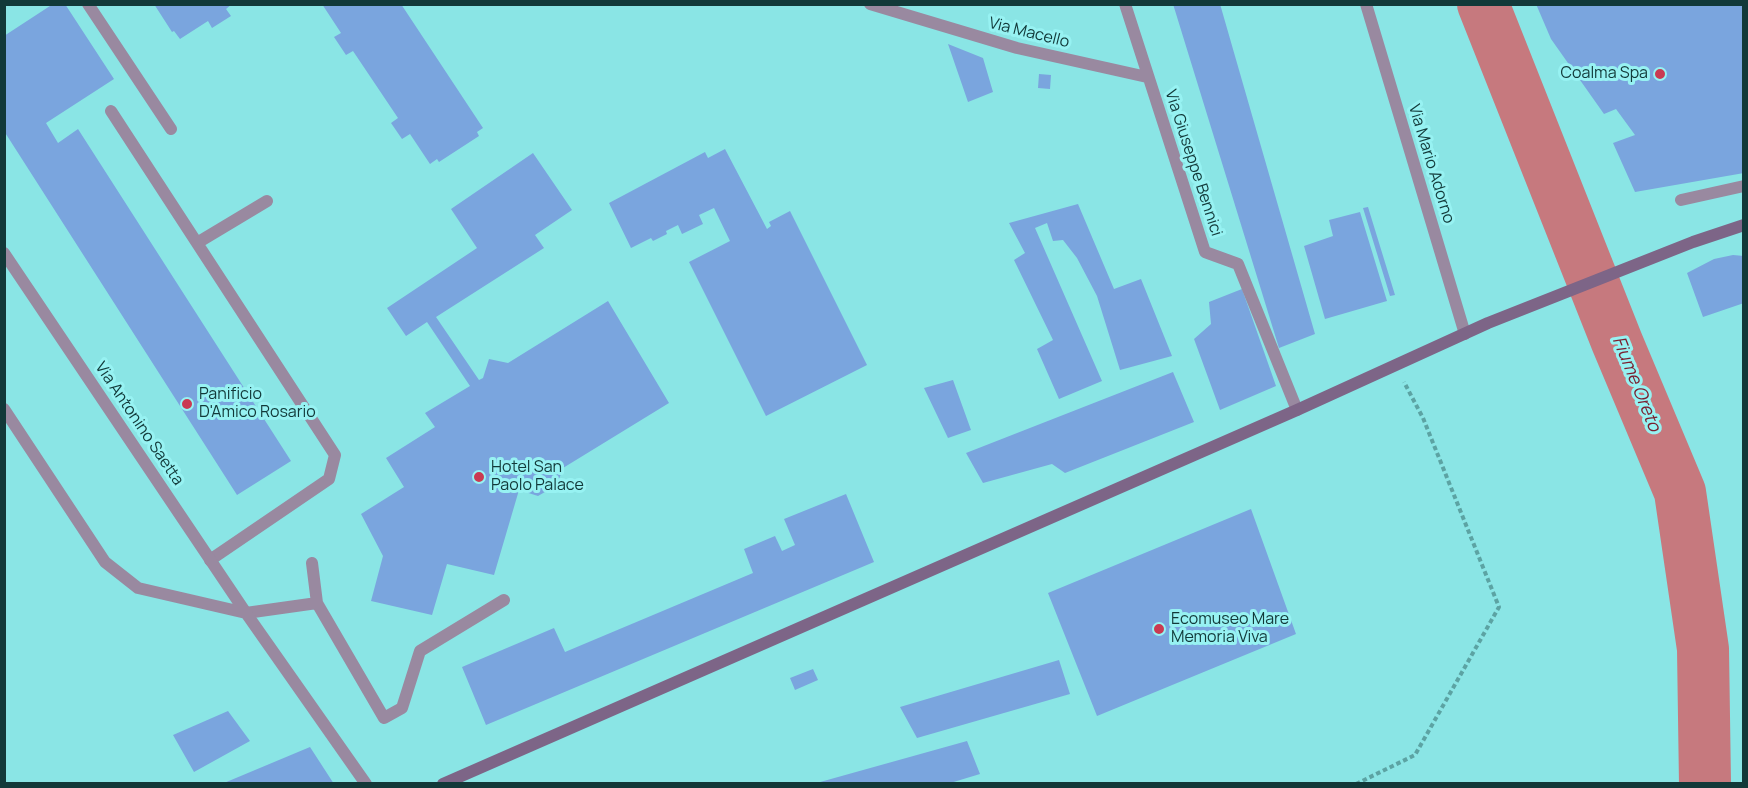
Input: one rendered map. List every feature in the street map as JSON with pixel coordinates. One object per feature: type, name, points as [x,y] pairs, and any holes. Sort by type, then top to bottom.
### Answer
[{"type":"main road","points":[[443,783],[1297,410],[1488,323],[1693,242],[1743,225]]},
{"type":"street","points":[[88,4],[171,129]]},
{"type":"street","name":"Via Macello","points":[[870,4],[1017,48],[1147,76]]},
{"type":"street","name":"Via Giuseppe Bennici","points":[[1125,4],[1205,252],[1238,264],[1297,410]]},
{"type":"street","name":"Via Mario Adorno","points":[[1366,4],[1465,334]]},
{"type":"street","points":[[111,111],[335,455],[328,479],[210,560]]},
{"type":"street","points":[[1681,200],[1743,186]]},
{"type":"street","points":[[197,243],[267,201]]},
{"type":"street","name":"Via Antonino Saetta","points":[[4,253],[246,613],[366,783]]},
{"type":"street","points":[[4,409],[105,562],[138,588],[246,613],[317,603]]},
{"type":"street","points":[[312,563],[317,603],[384,718],[402,708],[420,651],[504,600]]},
{"type":"path","points":[[1356,783],[1415,755],[1499,607],[1423,418],[1395,365]]},
{"type":"building","points":[[53,4],[65,4],[114,79],[46,123],[58,143],[78,129],[291,461],[237,495],[4,131],[4,36]]},
{"type":"building","points":[[154,4],[232,4],[226,9],[231,16],[212,28],[208,21],[180,39],[174,31],[172,32]]},
{"type":"building","points":[[322,4],[401,4],[483,128],[477,132],[479,136],[439,162],[437,159],[430,164],[410,134],[402,139],[391,123],[398,118],[353,51],[346,55],[334,37],[341,33]]},
{"type":"building","points":[[1173,4],[1220,4],[1315,334],[1279,348]]},
{"type":"building","name":"Coalma Spa","points":[[1536,4],[1744,4],[1744,173],[1635,192],[1613,143],[1635,135],[1616,109],[1604,114],[1551,39]]},
{"type":"building","points":[[948,44],[983,58],[993,92],[968,102]]},
{"type":"building","points":[[1039,74],[1051,75],[1050,89],[1038,88]]},
{"type":"building","points":[[725,149],[767,229],[771,226],[769,222],[790,211],[867,365],[766,416],[689,262],[730,241],[714,208],[699,215],[703,224],[682,234],[678,225],[653,241],[651,238],[631,248],[609,203],[705,152],[708,158]]},
{"type":"building","name":"Hotel San Paolo Palace","points":[[533,153],[572,210],[535,235],[544,248],[436,317],[479,380],[483,378],[489,359],[508,363],[608,301],[669,403],[563,468],[557,485],[538,496],[519,490],[494,575],[447,564],[432,615],[371,601],[383,556],[361,514],[404,487],[386,458],[435,427],[425,413],[470,386],[427,322],[406,336],[387,308],[477,248],[451,209]]},
{"type":"building","points":[[1078,204],[1114,289],[1141,279],[1172,356],[1120,370],[1097,296],[1077,258],[1063,240],[1053,241],[1047,223],[1035,228],[1102,381],[1059,399],[1037,349],[1053,340],[1014,260],[1025,253],[1009,223]]},
{"type":"building","points":[[1368,207],[1395,295],[1390,296],[1363,208]]},
{"type":"building","points":[[1360,212],[1387,301],[1325,319],[1304,246],[1333,236],[1329,220]]},
{"type":"building","points":[[1733,255],[1744,256],[1744,303],[1703,317],[1687,273],[1714,259]]},
{"type":"building","points":[[1242,289],[1276,386],[1220,410],[1194,339],[1211,324],[1209,302]]},
{"type":"building","points":[[1173,372],[1194,422],[1065,473],[1052,464],[983,483],[966,453]]},
{"type":"building","points":[[953,380],[971,430],[948,438],[924,388]]},
{"type":"building","points":[[846,494],[874,562],[486,725],[462,667],[554,628],[565,652],[753,573],[744,549],[775,536],[782,551],[795,545],[784,519]]},
{"type":"building","points":[[1251,509],[1296,634],[1097,716],[1048,593]]},
{"type":"building","points":[[1059,660],[1070,694],[917,738],[900,707]]},
{"type":"building","points":[[813,669],[818,680],[795,690],[790,678]]},
{"type":"building","points":[[228,711],[250,741],[194,772],[173,735]]},
{"type":"building","points":[[967,741],[980,774],[947,784],[813,784]]},
{"type":"building","points":[[310,747],[334,784],[224,784],[224,783]]},
{"type":"waterway","name":"Fiume Oreto","points":[[1483,4],[1617,342],[1680,492],[1703,649],[1705,784]]},
{"type":"place","name":"Coalma Spa","points":[[1660,74]]},
{"type":"place","name":"Panificio D'Amico Rosario","points":[[187,404]]},
{"type":"place","name":"Hotel San Paolo Palace","points":[[479,477]]},
{"type":"place","name":"Ecomuseo Mare Memoria Viva","points":[[1159,629]]}]
